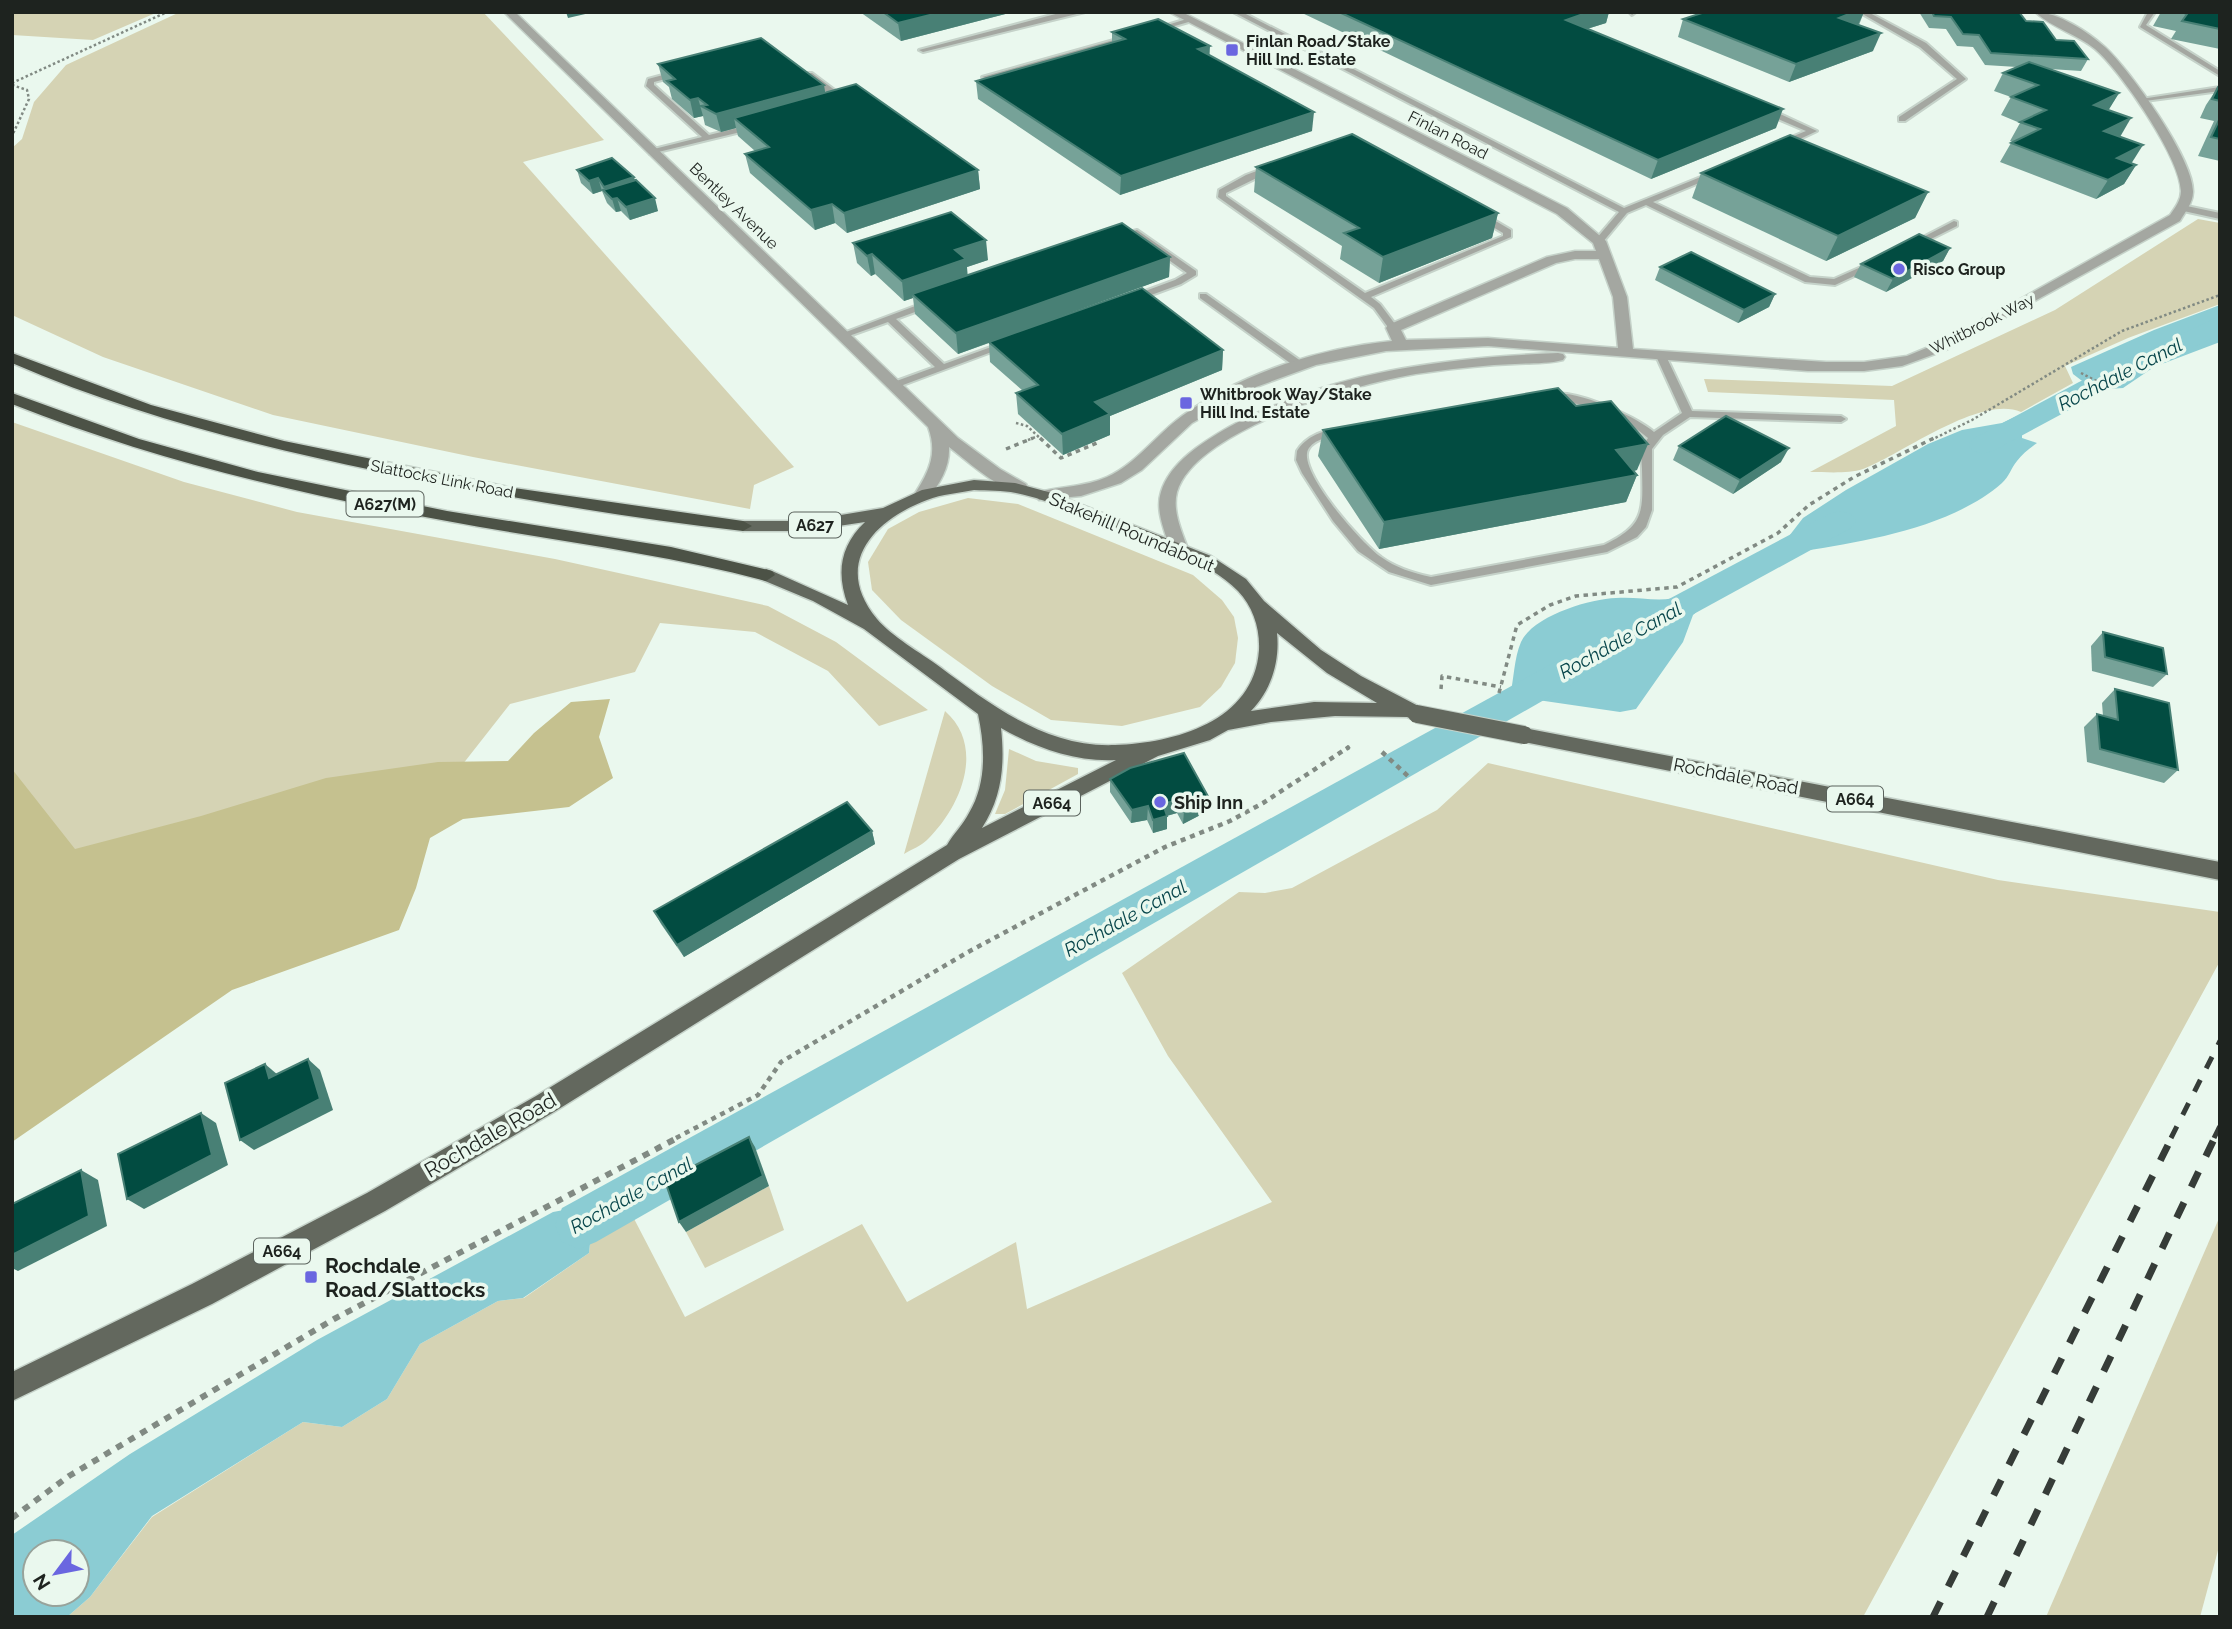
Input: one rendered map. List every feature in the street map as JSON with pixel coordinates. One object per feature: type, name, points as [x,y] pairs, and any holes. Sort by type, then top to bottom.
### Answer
[{"type":"highway","name":"Slattocks Link Road","points":[[12,356],[138,405],[279,446],[476,487],[653,517],[743,526]]},
{"type":"highway","name":"Slattocks Link Road","points":[[12,398],[100,431],[241,474],[447,517],[704,561],[766,575]]},
{"type":"main road","name":"Stakehill Roundabout","points":[[974,485],[1020,488],[1045,496],[1213,564],[1246,590],[1261,611],[1268,634],[1268,658],[1261,682],[1245,705],[1222,724],[1182,743],[1151,751],[1117,754],[1061,746],[1022,730],[987,709],[872,625],[858,611],[849,591],[847,573],[851,555],[859,539],[886,513],[922,495],[974,485]]},
{"type":"main road","name":"Slattocks Link Road","points":[[743,526],[805,526],[886,513]]},
{"type":"main road","name":"Slattocks Link Road","points":[[766,575],[819,597],[872,625]]},
{"type":"main road","name":"Rochdale Road","points":[[1246,590],[1270,617],[1334,669],[1417,715]]},
{"type":"main road","name":"Rochdale Road","points":[[1222,724],[1268,713],[1317,708],[1366,708],[1417,715],[2220,870]]},
{"type":"main road","name":"Rochdale Road","points":[[951,852],[974,827],[988,797],[995,766],[994,737],[987,709]]},
{"type":"main road","name":"Rochdale Road","points":[[12,1387],[202,1294],[376,1202],[545,1104],[951,852],[1022,819],[1151,751]]},
{"type":"street","name":"Bentley Avenue","points":[[509,12],[935,424],[972,457],[1020,488]]},
{"type":"street","name":"Finlan Road","points":[[1174,12],[1562,211],[1601,248]]},
{"type":"street","points":[[2040,12],[2101,48],[2140,95],[2187,187],[2182,208]]},
{"type":"street","name":"Whitbrook Way","points":[[1045,496],[1090,489],[1113,481],[1134,467],[1155,446],[1196,414],[1247,386],[1301,366],[1353,352],[1401,344],[1502,342],[1812,367],[1855,367],[1905,362],[2066,281],[2175,218],[2182,208]]},
{"type":"street","points":[[1401,344],[1393,328],[1552,260],[1601,248],[1620,297],[1626,354]]},
{"type":"street","name":"Whitbrook Way","points":[[1179,549],[1167,503],[1175,479],[1212,444],[1276,407],[1341,383],[1413,369],[1538,358],[1626,354]]},
{"type":"street","points":[[922,495],[933,481],[940,464],[941,437],[935,424]]},
{"type":"lane","points":[[923,50],[1068,13],[1082,12]]},
{"type":"lane","points":[[1236,12],[1624,211]]},
{"type":"lane","points":[[1862,12],[1923,45],[1962,79],[1902,119]]},
{"type":"lane","points":[[2152,12],[2142,26],[2220,74]]},
{"type":"lane","points":[[986,77],[1190,20]]},
{"type":"lane","points":[[796,66],[841,99],[833,104]]},
{"type":"lane","points":[[683,72],[651,81],[650,86],[708,138]]},
{"type":"lane","points":[[2140,95],[2220,89]]},
{"type":"lane","points":[[1751,104],[1813,131],[1775,148]]},
{"type":"lane","points":[[653,152],[758,125]]},
{"type":"lane","points":[[1283,165],[1228,187],[1222,192],[1222,197],[1377,306],[1393,328]]},
{"type":"lane","points":[[1601,248],[1624,211],[1724,169]]},
{"type":"lane","points":[[1648,202],[1808,280],[1835,282],[1883,260]]},
{"type":"lane","points":[[2182,208],[2220,216]]},
{"type":"lane","points":[[1363,297],[1507,237],[1504,228],[1470,210]]},
{"type":"lane","points":[[1895,254],[1954,224]]},
{"type":"lane","points":[[1104,241],[1137,233],[1193,273],[1178,282],[1126,301]]},
{"type":"lane","points":[[1203,296],[1301,366]]},
{"type":"lane","points":[[843,335],[938,301]]},
{"type":"lane","points":[[890,318],[942,368]]},
{"type":"lane","points":[[895,385],[1021,340]]},
{"type":"lane","points":[[1661,356],[1688,414]]},
{"type":"lane","points":[[1533,397],[1572,399],[1616,410],[1654,437]]},
{"type":"lane","points":[[1346,429],[1323,435],[1309,443],[1301,453],[1303,464],[1331,513],[1362,550],[1396,572],[1412,579],[1431,581],[1607,548],[1632,537],[1641,528],[1646,514],[1646,450],[1654,437],[1688,414],[1841,419]]},
{"type":"path","points":[[12,84],[167,12]]},
{"type":"path","points":[[12,84],[27,90],[29,100],[12,136]]},
{"type":"path","points":[[1499,693],[1517,625],[1544,607],[1582,594],[1660,591],[1678,587],[1778,533],[1809,505],[1854,477],[1972,420],[2122,331],[2220,295]]},
{"type":"path","points":[[2081,373],[2110,388]]},
{"type":"path","points":[[1016,423],[1027,426],[1061,458],[1099,442]]},
{"type":"path","points":[[1013,447],[1038,436]]},
{"type":"path","points":[[1441,689],[1442,676],[1501,687]]},
{"type":"path","points":[[12,1518],[69,1476],[334,1319],[758,1095],[782,1062],[968,951],[1165,847],[1230,821],[1263,803],[1352,745]]},
{"type":"path","points":[[1382,752],[1409,777]]},
{"type":"shaded area","points":[[12,12],[158,12],[93,40],[12,35]]},
{"type":"shaded area","points":[[180,12],[483,12],[604,140],[523,162],[794,467],[754,485],[750,509],[473,457],[273,415],[103,357],[12,315],[12,148],[22,139],[34,102],[66,65]]},
{"type":"shaded area","points":[[2198,219],[2220,223],[2220,304],[2128,338],[2065,366],[2073,383],[2021,412],[2004,409],[1985,411],[1964,418],[1863,469],[1810,472],[1896,426],[1894,400],[1708,392],[1704,379],[1892,386],[2055,310]]},
{"type":"shaded area","points":[[12,422],[184,482],[297,512],[555,559],[768,606],[836,642],[928,710],[879,726],[828,671],[755,632],[660,623],[635,672],[510,704],[459,769],[72,871],[12,797]]},
{"type":"shaded area","points":[[968,498],[1018,504],[1193,575],[1222,600],[1234,617],[1238,638],[1235,663],[1221,687],[1200,707],[1122,726],[1051,720],[992,686],[901,620],[872,590],[868,562],[888,529],[919,512]]},
{"type":"shaded area","points":[[610,699],[599,737],[613,778],[569,807],[463,819],[430,838],[416,888],[399,930],[232,990],[12,1142],[12,769],[75,849],[201,816],[326,778],[438,762],[508,761],[534,733],[571,702]]},
{"type":"shaded area","points":[[945,711],[957,726],[964,742],[964,777],[950,811],[939,826],[925,842],[904,854]]},
{"type":"shaded area","points":[[1009,749],[1036,761],[1078,768],[1078,774],[1005,814],[995,814],[1005,790]]},
{"type":"shaded area","points":[[1488,763],[1998,880],[2220,912],[2220,961],[1863,1617],[67,1617],[77,1608],[91,1608],[91,1596],[152,1517],[303,1422],[342,1427],[387,1399],[420,1344],[498,1301],[524,1298],[589,1253],[591,1234],[630,1211],[685,1317],[862,1224],[907,1302],[1016,1242],[1027,1309],[1272,1202],[1168,1056],[1122,973],[1239,892],[1265,893],[1292,888],[1437,810]]},
{"type":"shaded area","points":[[769,1186],[784,1230],[705,1268],[686,1232]]},
{"type":"shaded area","points":[[2220,1216],[2220,1543],[2200,1617],[2046,1617]]},
{"type":"water","points":[[2220,305],[2220,342],[2154,367],[2123,388],[2094,390],[2073,374],[2071,367],[2154,330]]},
{"type":"water","points":[[2017,416],[2036,426],[2022,433],[2022,438],[2037,443],[2019,458],[2002,483],[1959,511],[1908,530],[1829,547],[1804,551],[1786,540],[1803,518],[1846,490],[1928,444],[1962,430],[2002,423]]},
{"type":"water","points":[[1685,595],[1702,607],[1693,615],[1683,642],[1636,709],[1620,712],[1510,696],[1521,642],[1537,624],[1549,617],[1605,599],[1668,599]]},
{"type":"water","points":[[621,1187],[630,1211],[591,1234],[589,1253],[523,1298],[498,1301],[420,1344],[387,1399],[342,1427],[303,1422],[152,1516],[91,1596],[91,1538],[21,1538],[21,1608],[77,1608],[67,1617],[12,1617],[12,1535],[130,1454],[317,1340],[553,1212],[591,1205]]},
{"type":"building","points":[[883,12],[942,12],[898,23]]},
{"type":"building","points":[[1339,12],[1589,12],[1566,20],[1783,109],[1658,160]]},
{"type":"building","points":[[1705,12],[1854,12],[1839,18],[1881,33],[1796,64],[1683,19]]},
{"type":"building","points":[[1932,12],[2019,12],[2026,21],[2043,22],[2056,40],[2074,41],[2088,59],[1991,53],[1979,35],[1963,34],[1951,17],[1934,16]]},
{"type":"building","points":[[2181,12],[2220,12],[2220,29],[2182,21],[2187,14]]},
{"type":"building","points":[[1158,19],[1210,46],[1198,49],[1314,112],[1121,176],[976,81],[1125,39],[1112,32]]},
{"type":"building","points":[[761,38],[824,85],[716,114],[701,106],[707,105],[698,98],[690,100],[667,81],[675,79],[658,64]]},
{"type":"building","points":[[2029,62],[2119,93],[2094,105],[2131,118],[2104,131],[2143,145],[2117,158],[2136,165],[2108,180],[2011,143],[2040,129],[2020,122],[2046,110],[2011,97],[2038,85],[2003,73]]},
{"type":"building","points":[[856,84],[978,170],[844,213],[832,204],[811,210],[745,154],[769,147],[734,118]]},
{"type":"building","points":[[2220,87],[2220,101],[2212,99]]},
{"type":"building","points":[[2220,118],[2220,139],[2211,137]]},
{"type":"building","points":[[1352,134],[1498,213],[1383,257],[1344,233],[1359,228],[1256,167]]},
{"type":"building","points":[[1790,135],[1928,192],[1838,236],[1701,173]]},
{"type":"building","points":[[612,158],[634,177],[604,187],[598,178],[589,181],[577,170]]},
{"type":"building","points":[[636,180],[655,198],[626,207],[603,190]]},
{"type":"building","points":[[951,212],[986,240],[955,250],[966,259],[902,281],[872,254],[867,256],[853,243]]},
{"type":"building","points":[[1122,223],[1170,257],[956,333],[912,294]]},
{"type":"building","points":[[1919,234],[1950,248],[1893,279],[1861,264]]},
{"type":"building","points":[[1691,252],[1775,294],[1744,310],[1660,267]]},
{"type":"building","points":[[1142,288],[1223,350],[1095,402],[1110,414],[1062,434],[1016,393],[1038,385],[989,342]]},
{"type":"building","points":[[1558,388],[1576,406],[1611,401],[1648,444],[1616,450],[1637,475],[1384,522],[1323,430]]},
{"type":"building","points":[[1726,416],[1789,448],[1740,480],[1679,446]]},
{"type":"building","points":[[2103,632],[2163,648],[2167,674],[2105,657]]},
{"type":"building","points":[[2115,689],[2169,703],[2178,770],[2100,749],[2097,714],[2118,720]]},
{"type":"building","name":"Ship Inn","points":[[1184,753],[1209,798],[1184,811],[1178,800],[1163,804],[1167,816],[1153,820],[1148,806],[1132,810],[1110,779],[1130,768]]},
{"type":"building","points":[[847,802],[872,831],[677,945],[654,911]]},
{"type":"building","points":[[308,1059],[320,1099],[240,1140],[225,1083],[265,1064],[269,1078]]},
{"type":"building","points":[[201,1113],[212,1155],[127,1199],[118,1154]]},
{"type":"building","points":[[749,1137],[763,1176],[679,1222],[665,1181]]},
{"type":"building","points":[[81,1170],[89,1216],[12,1255],[12,1204]]},
{"type":"waterway","name":"Rochdale Canal","points":[[1983,445],[2089,388],[2220,324]]},
{"type":"waterway","name":"Rochdale Canal","points":[[1647,625],[1840,521]]},
{"type":"waterway","name":"Rochdale Canal","points":[[579,1225],[1567,671]]},
{"type":"railway","points":[[2171,1138],[2220,1041]]},
{"type":"railway","points":[[2214,1138],[2220,1126]]},
{"type":"railway","points":[[1933,1617],[2172,1137]]},
{"type":"railway","points":[[1987,1617],[2215,1137]]},
{"type":"place","name":"Finlan Road/Stake Hill Ind. Estate","points":[[1232,50]]},
{"type":"place","name":"Risco Group","points":[[1899,269]]},
{"type":"place","name":"Whitbrook Way/Stake Hill Ind. Estate","points":[[1186,403]]},
{"type":"place","name":"Ship Inn","points":[[1160,802]]},
{"type":"place","name":"Rochdale Road/Slattocks","points":[[311,1277]]}]
